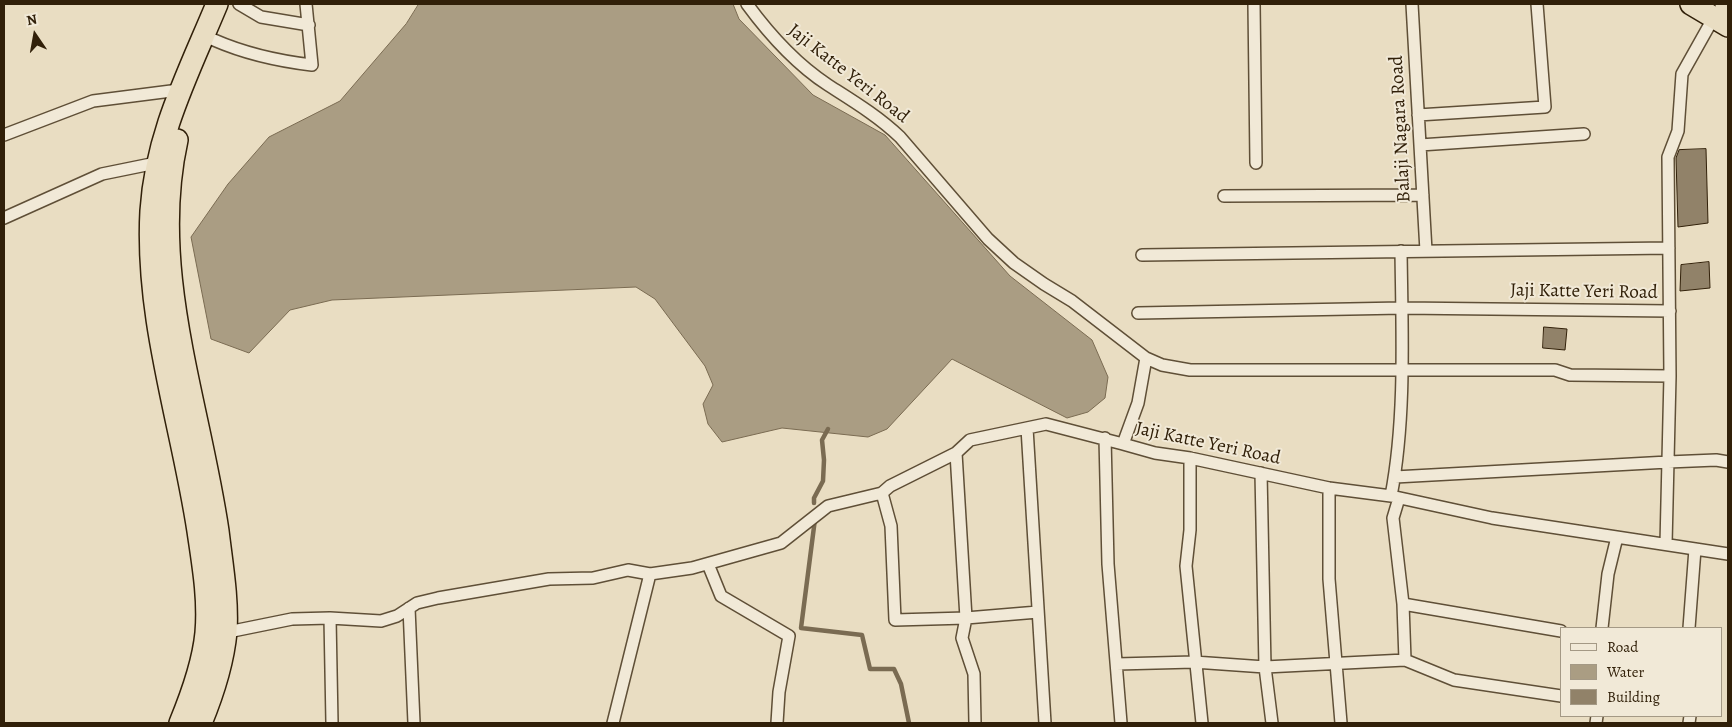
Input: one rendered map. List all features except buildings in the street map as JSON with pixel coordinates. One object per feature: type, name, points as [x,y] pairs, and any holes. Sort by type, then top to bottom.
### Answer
[{"type":"highway","points":[[201,723],[220,666],[194,509],[154,308],[151,212],[156,163],[179,90],[217,4]]},
{"type":"highway","points":[[180,723],[201,662],[216,633],[226,593],[214,506],[173,305],[168,250],[171,165],[177,137],[228,4]]},
{"type":"highway","points":[[1692,4],[1724,13]]},
{"type":"street","points":[[239,4],[261,17],[309,25]]},
{"type":"street","points":[[214,40],[237,50],[271,60],[312,65],[306,4]]},
{"type":"street","name":"Jaji Katte Yeri Road","points":[[747,4],[761,24],[782,47],[827,84],[884,122],[900,137],[988,239],[1014,262],[1044,284],[1072,300],[1146,358],[1138,403],[1123,444],[1154,453],[1190,458],[1329,488],[1395,497],[1492,518],[1728,554]]},
{"type":"street","points":[[1254,4],[1256,163]]},
{"type":"street","name":"Balaji Nagara Road","points":[[1412,4],[1426,251]]},
{"type":"street","points":[[1418,115],[1545,107],[1537,4]]},
{"type":"street","name":"Jaji Katte Yeri Road","points":[[1666,544],[1670,376],[1668,157],[1678,131],[1682,74],[1724,13]]},
{"type":"street","points":[[4,135],[93,101],[179,90]]},
{"type":"street","points":[[1420,145],[1584,134]]},
{"type":"street","points":[[4,218],[102,174],[156,163]]},
{"type":"street","points":[[1224,196],[1422,195]]},
{"type":"street","points":[[1142,256],[1668,248]]},
{"type":"street","points":[[1401,251],[1401,370],[1398,458],[1393,518],[1403,604],[1405,660]]},
{"type":"street","name":"Jaji Katte Yeri Road","points":[[1138,313],[1402,308],[1670,311]]},
{"type":"street","points":[[1146,358],[1162,365],[1190,370],[1555,370],[1570,375],[1670,376]]},
{"type":"street","points":[[216,633],[292,620],[330,618],[381,621],[397,616],[417,603],[438,598],[550,579],[593,578],[628,570],[650,574],[708,564],[780,543],[828,506],[882,493],[890,486],[956,453],[970,440],[1046,424],[1123,444]]},
{"type":"street","points":[[1027,428],[1045,723]]},
{"type":"street","points":[[1105,438],[1108,564],[1120,723]]},
{"type":"street","points":[[956,453],[966,618],[962,638],[974,674],[975,723]]},
{"type":"street","points":[[1190,458],[1190,530],[1186,566],[1194,662],[1202,723]]},
{"type":"street","points":[[1395,477],[1668,462],[1716,460],[1728,462]]},
{"type":"street","points":[[1261,473],[1265,667],[1272,723]]},
{"type":"street","points":[[1329,488],[1329,579],[1341,723]]},
{"type":"street","points":[[882,493],[891,526],[895,620],[966,618],[1038,612]]},
{"type":"street","points":[[1602,627],[1608,574],[1617,537]]},
{"type":"street","points":[[1689,627],[1695,549]]},
{"type":"street","points":[[708,564],[722,596],[789,636],[779,692],[777,723]]},
{"type":"street","points":[[613,723],[650,574]]},
{"type":"street","points":[[1403,604],[1560,631]]},
{"type":"street","points":[[409,608],[414,723]]},
{"type":"street","points":[[330,618],[332,723]]},
{"type":"street","points":[[1117,664],[1194,662],[1265,667],[1405,660],[1454,680],[1560,696]]},
{"type":"water","points":[[419,4],[733,4],[739,19],[813,95],[885,135],[1010,276],[1092,340],[1108,377],[1105,398],[1088,412],[1067,418],[952,359],[887,429],[868,437],[782,428],[722,442],[708,424],[703,404],[713,385],[705,366],[655,299],[636,287],[332,300],[290,310],[249,353],[211,339],[191,237],[228,184],[269,137],[340,101],[406,24]]},
{"type":"waterway","points":[[814,503],[814,498],[823,481],[824,460],[822,440],[828,429]]},
{"type":"waterway","points":[[815,519],[801,628],[862,635],[870,669],[894,669],[901,684],[909,723]]}]
